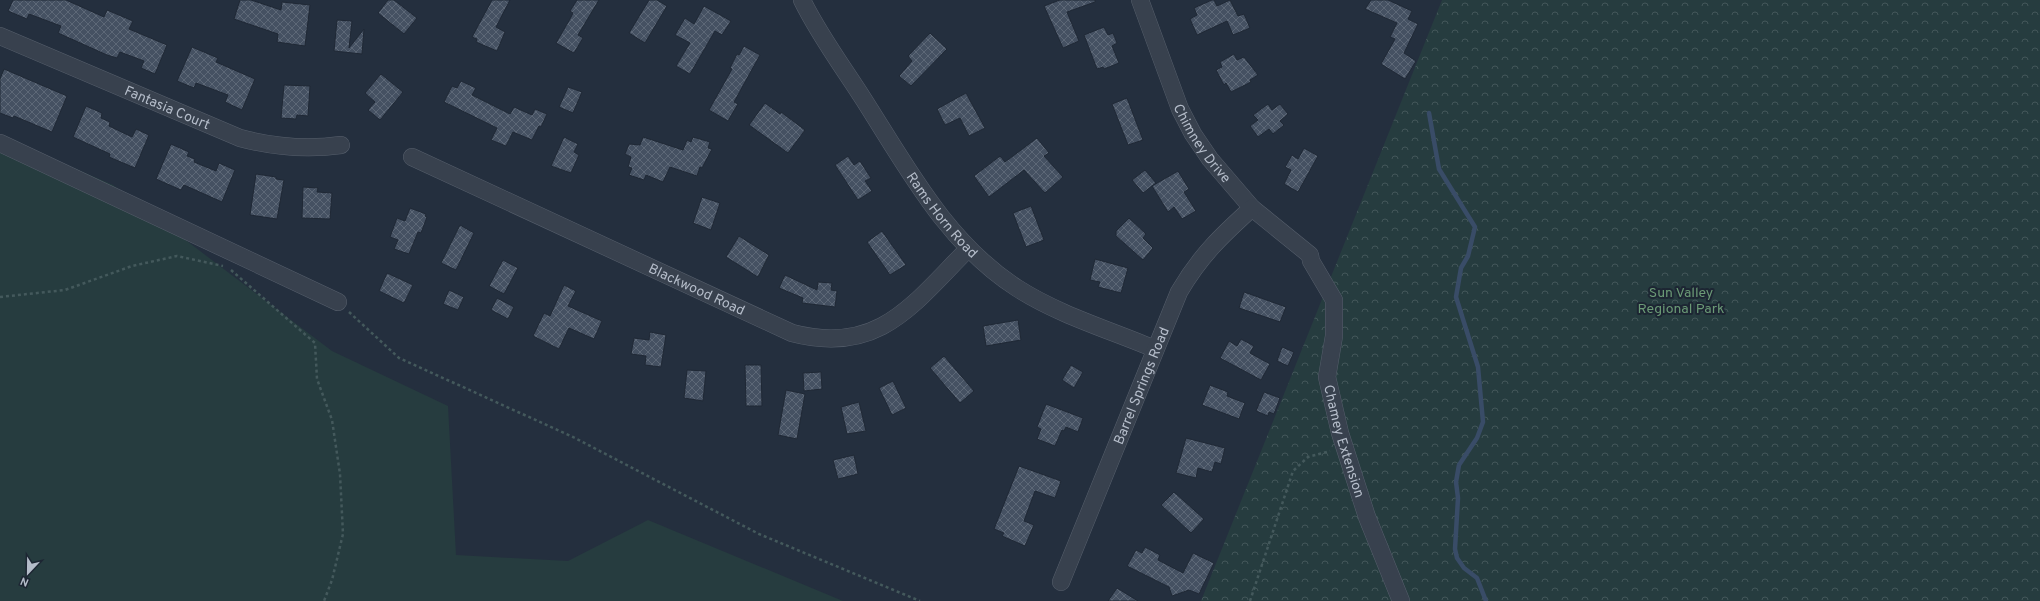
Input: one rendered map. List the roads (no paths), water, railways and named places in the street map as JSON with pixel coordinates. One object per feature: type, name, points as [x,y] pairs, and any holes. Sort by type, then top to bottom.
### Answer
[{"type":"street","name":"Rams Horn Road","points":[[802,0],[931,205],[968,249],[992,270],[1018,288],[1047,305],[1155,349]]},
{"type":"street","name":"Chimney Drive","points":[[1140,0],[1180,109],[1193,134],[1210,159],[1252,208],[1310,255]]},
{"type":"street","name":"Fantasia Court","points":[[0,36],[240,138],[266,145],[294,148],[341,145]]},
{"type":"street","points":[[0,144],[338,302]]},
{"type":"street","name":"Blackwood Road","points":[[412,157],[792,333],[811,338],[832,340],[853,337],[874,331],[892,322],[908,310],[968,249]]},
{"type":"street","name":"Barrel Springs Road","points":[[1061,582],[1179,292],[1194,267],[1211,246],[1252,208]]},
{"type":"street","name":"Chamey Extension","points":[[1310,255],[1311,261],[1334,300],[1334,336],[1327,377],[1344,448],[1367,517],[1401,601]]},
{"type":"waterway","points":[[1429,113],[1439,169],[1475,227],[1468,256],[1461,268],[1456,297],[1478,367],[1483,422],[1477,438],[1459,465],[1456,482],[1458,498],[1455,549],[1457,558],[1464,568],[1477,578],[1486,601]]},
{"type":"park label","name":"Sun Valley Regional Park","points":[[1681,300]]}]
